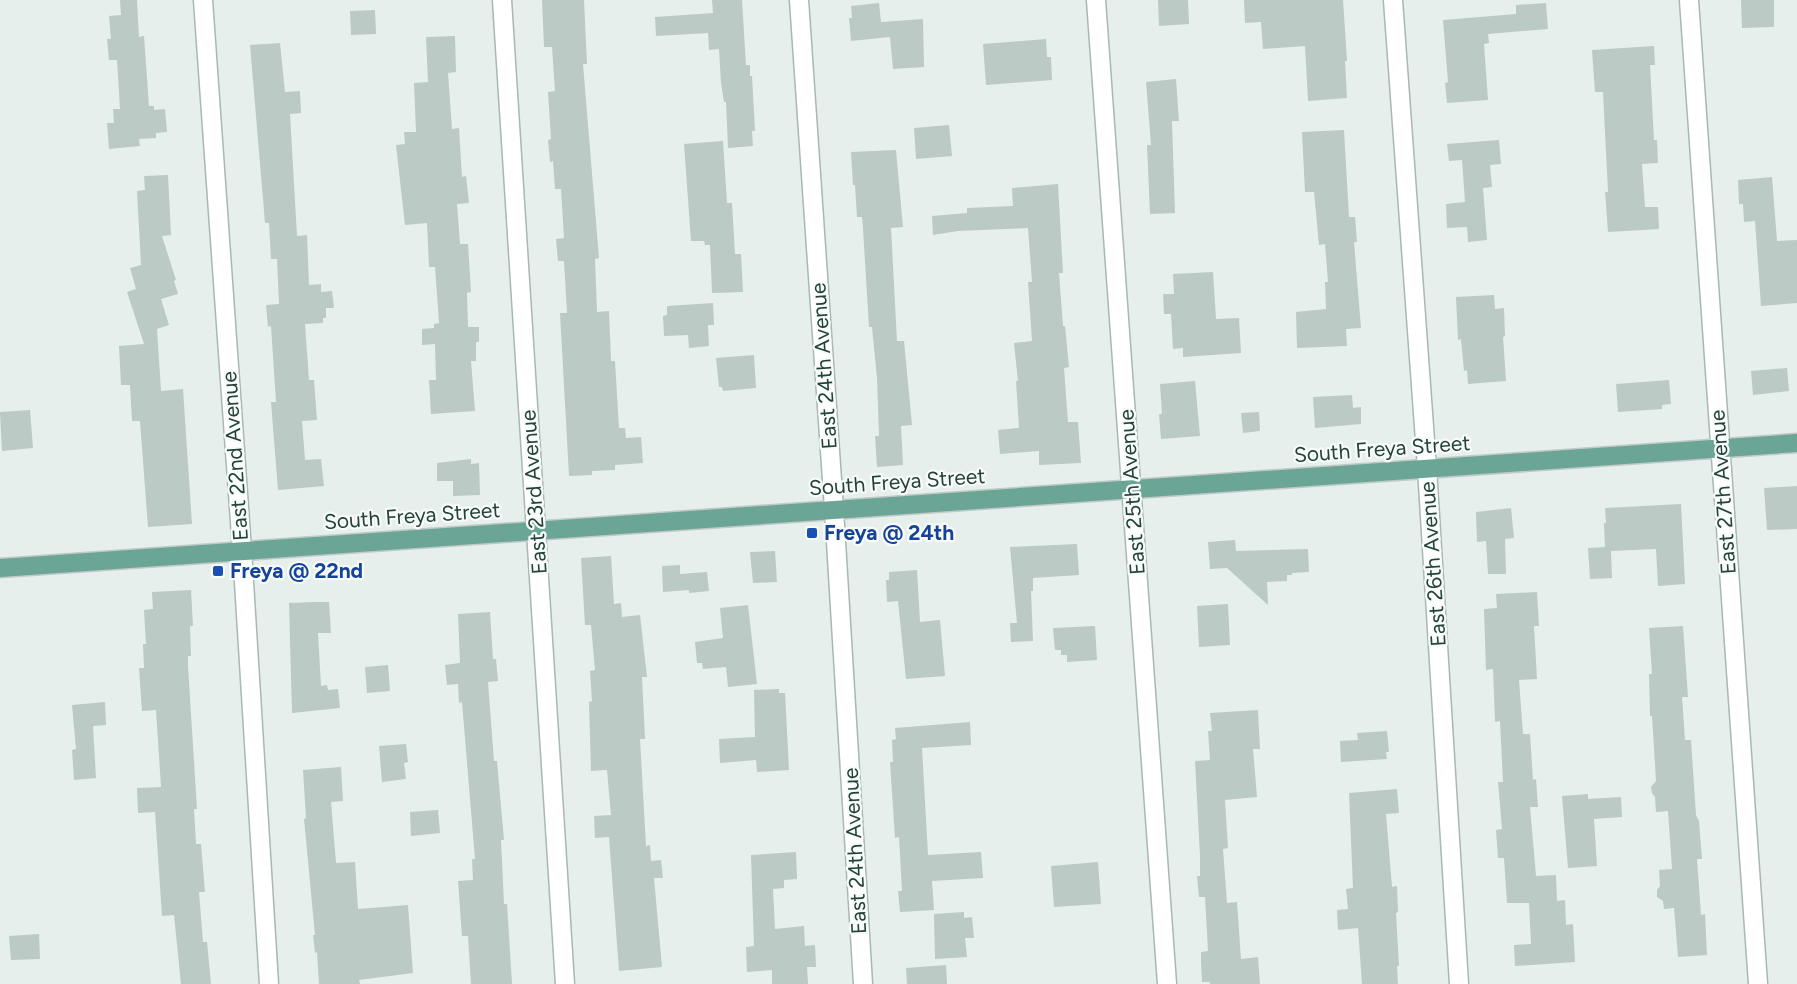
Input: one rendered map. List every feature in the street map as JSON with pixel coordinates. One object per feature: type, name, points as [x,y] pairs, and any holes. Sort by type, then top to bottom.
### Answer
[{"type":"main road","name":"South Freya Street","points":[[0,568],[1797,443]]},
{"type":"street","name":"East 22nd Avenue","points":[[203,0],[242,550],[269,984]]},
{"type":"street","name":"East 23rd Avenue","points":[[502,0],[565,984]]},
{"type":"street","name":"East 24th Avenue","points":[[799,0],[834,509],[863,984]]},
{"type":"street","name":"East 25th Avenue","points":[[1096,0],[1167,984]]},
{"type":"street","name":"East 26th Avenue","points":[[1393,0],[1427,468],[1459,984]]},
{"type":"street","name":"East 27th Avenue","points":[[1689,0],[1758,984]]},
{"type":"building","points":[[120,0],[137,0],[139,37],[144,36],[149,106],[154,106],[154,110],[165,109],[167,132],[156,133],[156,138],[139,139],[140,146],[109,149],[107,123],[114,123],[113,109],[120,109],[117,60],[109,60],[107,39],[111,39],[109,16],[121,15]]},
{"type":"building","points":[[542,0],[584,0],[587,64],[583,64],[599,258],[595,259],[597,312],[609,311],[611,361],[615,361],[619,428],[625,428],[626,438],[641,437],[643,463],[615,465],[615,470],[592,471],[592,475],[569,476],[560,313],[567,313],[564,261],[558,261],[556,239],[564,238],[561,189],[555,189],[553,161],[550,162],[548,92],[555,91],[552,47],[544,47]]},
{"type":"building","points":[[712,0],[742,0],[746,65],[750,65],[750,76],[752,76],[755,131],[752,131],[753,146],[728,148],[726,102],[724,102],[721,83],[719,49],[709,50],[708,33],[656,36],[655,17],[713,13]]},
{"type":"building","points":[[1158,0],[1188,0],[1189,24],[1159,26]]},
{"type":"building","points":[[1244,0],[1343,0],[1347,98],[1308,101],[1305,46],[1263,49],[1261,22],[1245,23]]},
{"type":"building","points":[[1741,0],[1774,0],[1774,27],[1742,28]]},
{"type":"building","points":[[879,3],[881,22],[923,19],[924,67],[893,69],[890,37],[851,41],[849,18],[852,18],[851,6]]},
{"type":"building","points":[[1546,3],[1548,29],[1488,34],[1489,43],[1484,44],[1488,100],[1447,103],[1445,83],[1448,82],[1443,20],[1516,14],[1516,5]]},
{"type":"building","points":[[375,10],[376,34],[351,35],[350,11]]},
{"type":"building","points":[[455,36],[456,72],[448,73],[452,129],[459,128],[462,177],[466,176],[469,203],[457,204],[460,244],[468,244],[471,292],[467,293],[468,327],[479,327],[476,361],[471,361],[475,411],[431,414],[429,380],[436,380],[435,344],[422,345],[422,329],[434,328],[434,324],[439,323],[435,267],[429,267],[427,223],[405,225],[396,145],[405,144],[404,132],[416,132],[414,83],[428,82],[426,37]]},
{"type":"building","points":[[1046,39],[1047,57],[1051,57],[1052,80],[986,85],[983,44]]},
{"type":"building","points":[[280,43],[285,92],[300,91],[301,113],[290,114],[297,236],[307,235],[309,285],[321,284],[321,292],[332,291],[334,308],[326,308],[326,318],[323,318],[323,323],[305,324],[309,380],[314,380],[317,420],[302,421],[305,460],[321,459],[324,486],[278,490],[271,402],[276,402],[271,326],[268,327],[266,305],[279,304],[277,259],[271,259],[269,223],[265,223],[250,45]]},
{"type":"building","points":[[1654,46],[1655,65],[1650,65],[1654,140],[1657,140],[1658,163],[1642,164],[1645,207],[1658,207],[1659,229],[1608,232],[1603,92],[1595,92],[1592,50]]},
{"type":"building","points":[[1176,79],[1179,121],[1172,121],[1175,213],[1150,214],[1147,145],[1151,145],[1146,82]]},
{"type":"building","points":[[949,125],[952,156],[916,159],[914,128]]},
{"type":"building","points":[[1344,130],[1349,217],[1355,217],[1357,242],[1354,242],[1361,328],[1346,329],[1347,346],[1297,348],[1296,312],[1326,309],[1325,282],[1328,282],[1325,244],[1319,245],[1314,192],[1305,192],[1302,132]]},
{"type":"building","points":[[1499,140],[1501,164],[1490,165],[1492,187],[1483,188],[1487,240],[1468,242],[1467,227],[1447,228],[1446,204],[1465,202],[1462,160],[1449,161],[1447,144]]},
{"type":"building","points":[[723,141],[727,203],[732,203],[735,254],[741,254],[743,292],[712,293],[710,245],[705,245],[704,241],[691,241],[684,144]]},
{"type":"building","points":[[896,150],[903,227],[891,228],[897,341],[904,341],[912,425],[901,426],[903,465],[877,467],[875,436],[879,436],[877,378],[872,327],[869,327],[862,217],[857,217],[851,152]]},
{"type":"building","points":[[168,175],[171,235],[162,236],[178,294],[161,299],[169,325],[157,329],[161,391],[183,389],[192,524],[148,527],[140,421],[132,421],[130,385],[121,385],[119,346],[144,344],[127,292],[136,289],[130,268],[141,265],[137,191],[145,190],[144,176]]},
{"type":"building","points":[[1772,177],[1777,241],[1797,240],[1797,303],[1761,306],[1755,221],[1744,222],[1743,204],[1739,204],[1738,180]]},
{"type":"building","points":[[1058,184],[1063,273],[1059,273],[1069,367],[1064,368],[1068,422],[1078,422],[1081,463],[1039,465],[1039,451],[1000,454],[998,430],[1019,428],[1014,343],[1032,341],[1028,282],[1032,282],[1028,228],[958,231],[933,235],[932,216],[967,213],[967,208],[1013,206],[1012,188]]},
{"type":"building","points":[[1213,272],[1216,319],[1239,318],[1241,353],[1183,357],[1183,348],[1173,349],[1171,314],[1164,314],[1163,294],[1174,294],[1173,274]]},
{"type":"building","points":[[1494,295],[1495,309],[1504,308],[1506,381],[1468,384],[1467,370],[1464,371],[1461,339],[1458,340],[1456,297]]},
{"type":"building","points":[[713,303],[714,325],[708,325],[709,346],[689,348],[688,335],[664,336],[663,316],[667,315],[667,306]]},
{"type":"building","points":[[754,355],[756,388],[723,391],[722,387],[719,387],[716,358]]},
{"type":"building","points":[[1787,368],[1789,391],[1753,395],[1751,371]]},
{"type":"building","points":[[1669,380],[1671,404],[1662,405],[1662,409],[1618,412],[1616,384]]},
{"type":"building","points":[[1195,381],[1200,436],[1161,439],[1160,384]]},
{"type":"building","points":[[1352,395],[1353,408],[1361,407],[1361,424],[1315,428],[1313,397]]},
{"type":"building","points":[[30,410],[33,448],[2,451],[0,412]]},
{"type":"building","points":[[1259,412],[1260,431],[1243,433],[1241,413]]},
{"type":"building","points":[[471,459],[471,464],[479,463],[480,495],[453,496],[453,481],[437,481],[437,463]]},
{"type":"building","points":[[1797,486],[1797,529],[1767,530],[1764,488]]},
{"type":"building","points":[[1681,504],[1685,584],[1658,586],[1656,549],[1611,551],[1612,578],[1590,579],[1588,548],[1605,547],[1605,508]]},
{"type":"building","points":[[1511,508],[1514,538],[1505,539],[1506,574],[1488,574],[1486,541],[1477,542],[1476,512]]},
{"type":"building","points":[[1235,540],[1236,551],[1308,549],[1309,572],[1287,575],[1287,581],[1267,582],[1268,605],[1227,568],[1210,569],[1208,542]]},
{"type":"building","points":[[1077,544],[1079,575],[1033,578],[1033,591],[1031,591],[1033,641],[1011,642],[1010,623],[1017,623],[1010,547]]},
{"type":"building","points":[[775,551],[777,582],[753,583],[750,552]]},
{"type":"building","points":[[611,556],[614,604],[621,603],[622,617],[640,615],[647,677],[642,677],[645,739],[640,739],[646,846],[650,845],[651,861],[661,860],[663,878],[654,878],[662,967],[619,971],[609,837],[595,838],[594,816],[611,815],[607,770],[591,771],[590,671],[595,670],[591,625],[585,625],[581,558]]},
{"type":"building","points":[[680,565],[680,574],[707,572],[709,591],[663,592],[662,566]]},
{"type":"building","points":[[917,570],[920,622],[940,620],[945,676],[906,679],[898,601],[887,602],[886,580],[889,580],[889,572]]},
{"type":"building","points":[[191,590],[193,626],[190,626],[191,656],[188,656],[188,666],[197,809],[194,809],[196,844],[201,844],[205,892],[199,892],[203,942],[207,942],[211,984],[181,984],[174,915],[162,916],[155,812],[138,813],[137,788],[161,787],[156,710],[142,711],[139,668],[144,668],[143,644],[146,644],[144,610],[153,609],[152,592]]},
{"type":"building","points":[[1537,592],[1539,626],[1534,626],[1537,679],[1519,680],[1523,734],[1530,734],[1533,780],[1536,779],[1538,807],[1530,807],[1536,876],[1556,875],[1557,901],[1565,900],[1566,925],[1573,924],[1575,962],[1515,966],[1514,945],[1531,944],[1529,903],[1507,903],[1504,858],[1498,858],[1496,830],[1502,829],[1498,782],[1503,782],[1500,721],[1495,722],[1493,669],[1486,670],[1484,609],[1497,608],[1496,594]]},
{"type":"building","points":[[329,602],[331,633],[318,633],[321,686],[327,685],[328,690],[338,689],[340,708],[292,713],[289,603]]},
{"type":"building","points":[[1228,604],[1230,645],[1199,647],[1197,606]]},
{"type":"building","points":[[748,605],[757,684],[728,687],[726,667],[703,669],[702,663],[697,663],[695,642],[723,638],[720,608]]},
{"type":"building","points":[[490,612],[493,659],[496,659],[498,681],[488,682],[494,761],[497,761],[504,840],[501,840],[504,904],[507,904],[512,984],[471,984],[468,936],[462,936],[458,881],[473,880],[472,859],[475,859],[462,702],[459,703],[458,684],[447,685],[445,665],[460,663],[458,614]]},
{"type":"building","points":[[1095,626],[1097,660],[1067,662],[1067,655],[1061,655],[1061,650],[1055,650],[1053,628]]},
{"type":"building","points":[[1683,626],[1688,697],[1682,697],[1685,740],[1691,740],[1696,815],[1699,821],[1702,859],[1697,859],[1701,915],[1705,914],[1707,955],[1678,957],[1674,908],[1664,909],[1663,901],[1657,897],[1657,890],[1660,886],[1659,870],[1672,869],[1668,811],[1656,812],[1655,797],[1651,787],[1656,781],[1652,716],[1650,716],[1649,674],[1652,674],[1649,628]]},
{"type":"building","points":[[388,665],[390,691],[367,693],[365,667]]},
{"type":"building","points":[[779,689],[779,693],[785,693],[789,770],[757,772],[756,760],[720,763],[719,739],[755,737],[754,690]]},
{"type":"building","points":[[105,702],[106,725],[93,726],[96,778],[74,780],[72,750],[76,749],[72,705]]},
{"type":"building","points":[[1258,710],[1260,749],[1253,749],[1257,797],[1225,800],[1228,848],[1223,849],[1227,903],[1237,902],[1241,959],[1258,957],[1260,984],[1210,984],[1210,982],[1202,982],[1201,952],[1208,951],[1205,897],[1199,897],[1197,876],[1200,876],[1200,856],[1195,761],[1210,760],[1208,731],[1212,731],[1210,713]]},
{"type":"building","points":[[970,722],[971,745],[922,748],[928,855],[981,852],[983,878],[932,881],[934,910],[900,912],[898,891],[902,891],[899,837],[895,838],[890,762],[893,762],[892,740],[896,739],[895,728]]},
{"type":"building","points":[[1387,731],[1389,752],[1386,752],[1387,759],[1341,762],[1340,741],[1358,740],[1357,733]]},
{"type":"building","points":[[406,744],[408,762],[404,763],[406,779],[382,782],[379,746]]},
{"type":"building","points":[[341,767],[343,801],[331,802],[336,863],[355,862],[358,909],[408,905],[413,973],[359,980],[360,984],[319,984],[304,819],[306,818],[303,770]]},
{"type":"building","points":[[1397,789],[1399,813],[1386,814],[1392,887],[1397,886],[1398,984],[1362,984],[1358,928],[1338,930],[1337,910],[1348,909],[1346,889],[1353,888],[1349,793]]},
{"type":"building","points":[[1588,794],[1588,799],[1621,797],[1622,817],[1594,819],[1597,866],[1568,868],[1562,796]]},
{"type":"building","points":[[438,810],[440,833],[411,836],[410,812]]},
{"type":"building","points":[[796,852],[797,879],[784,880],[784,888],[773,889],[775,929],[804,926],[805,946],[815,945],[816,967],[807,967],[808,984],[772,984],[772,970],[747,972],[746,947],[754,946],[751,855]]},
{"type":"building","points":[[1098,862],[1101,904],[1054,907],[1051,866]]},
{"type":"building","points":[[964,912],[964,918],[972,917],[974,938],[965,938],[967,957],[935,959],[934,914]]},
{"type":"building","points":[[39,934],[40,959],[11,960],[9,936]]},
{"type":"building","points":[[946,965],[947,984],[907,984],[906,968]]},
{"type":"place","name":"Freya @ 24th","points":[[812,533]]},
{"type":"place","name":"Freya @ 22nd","points":[[218,571]]}]
